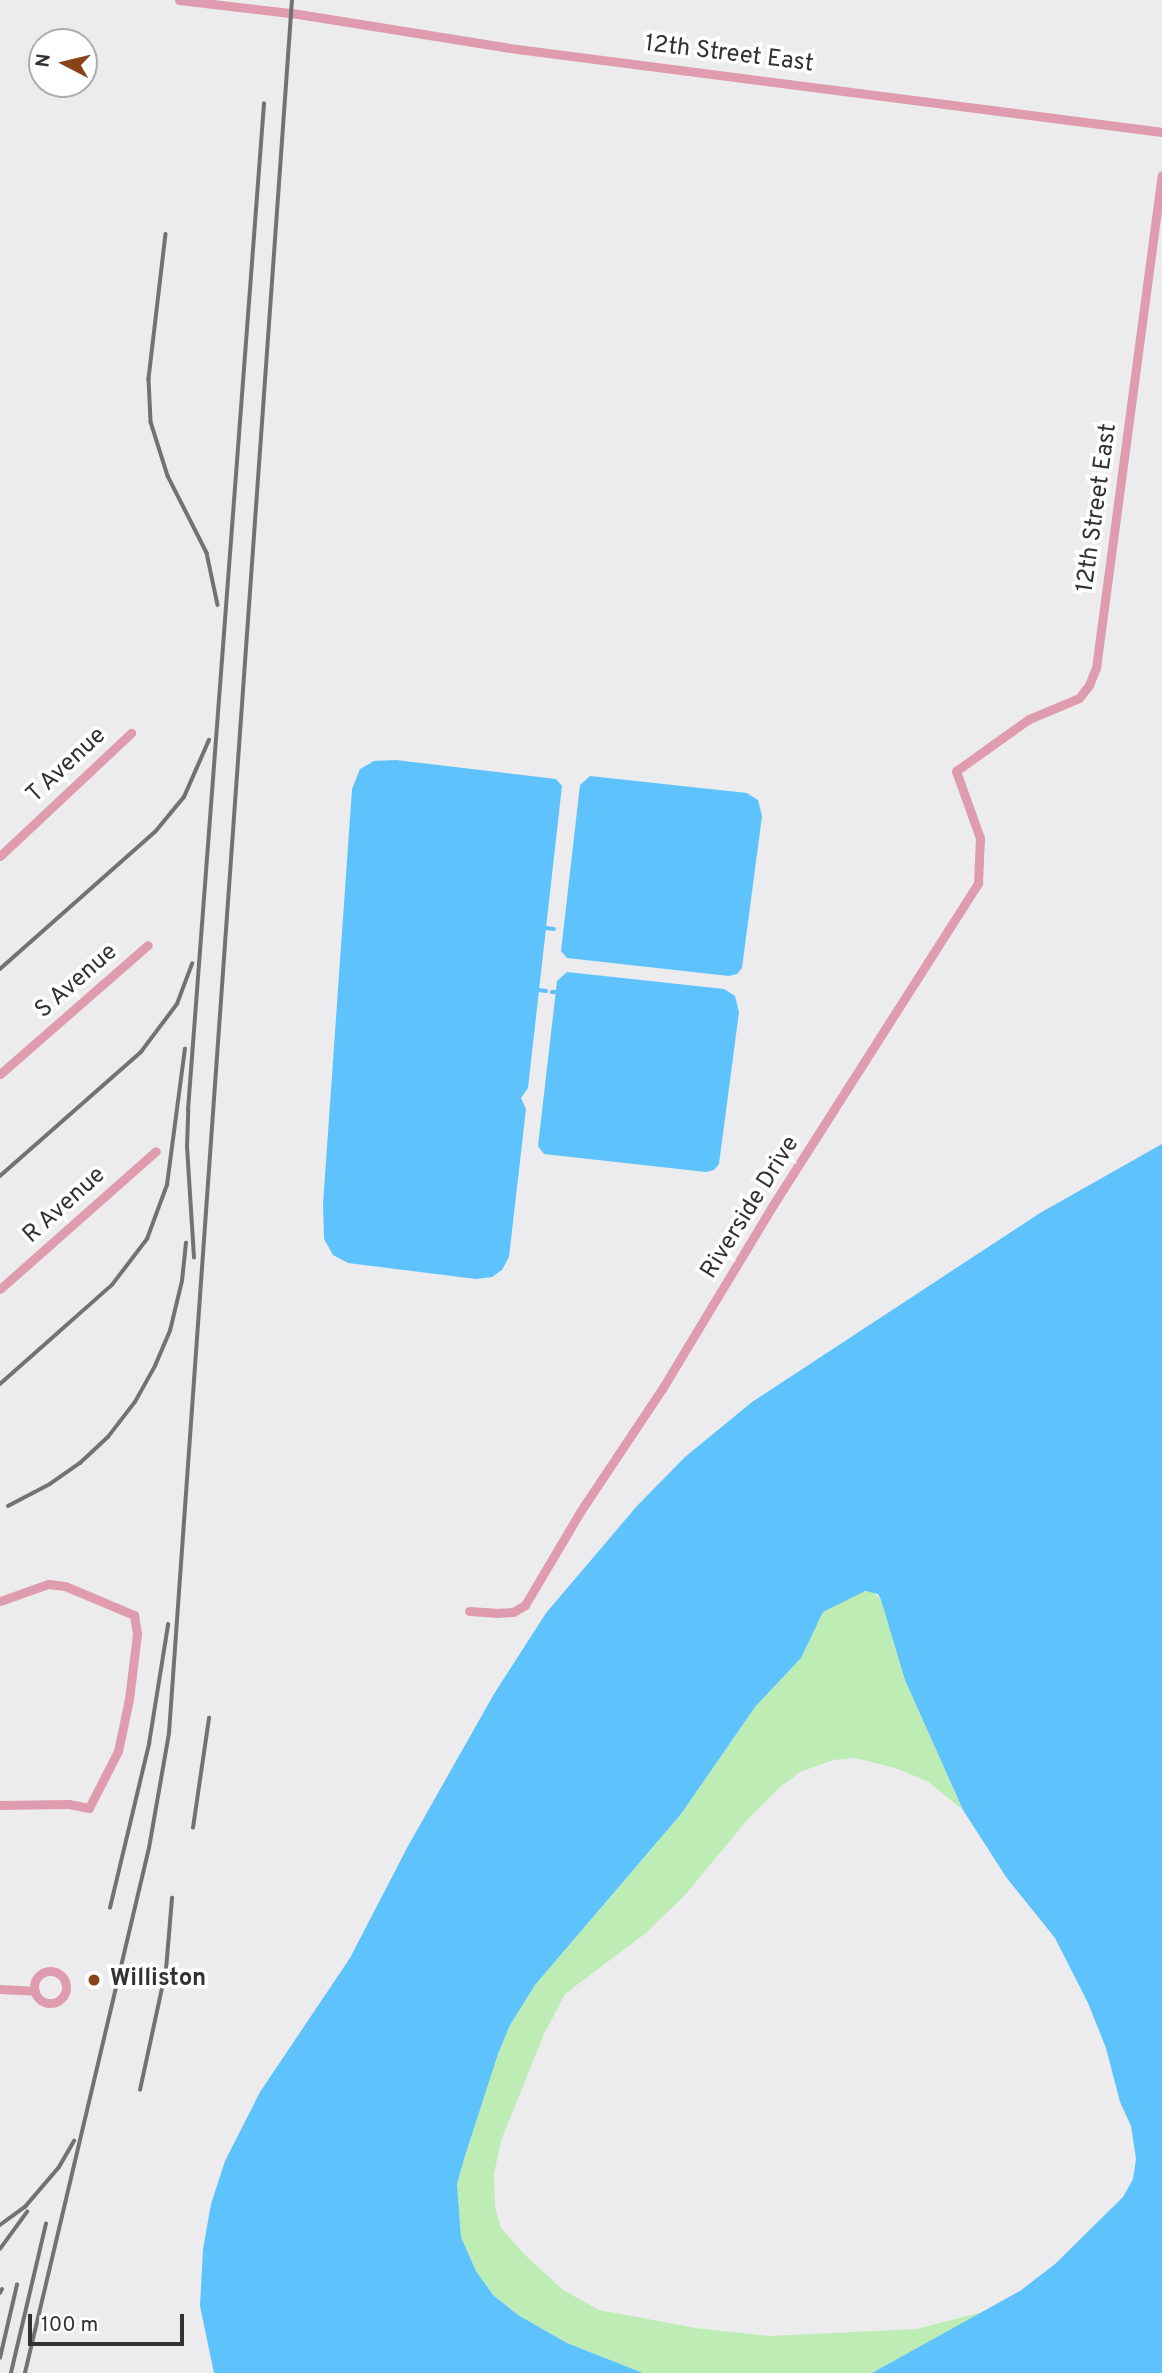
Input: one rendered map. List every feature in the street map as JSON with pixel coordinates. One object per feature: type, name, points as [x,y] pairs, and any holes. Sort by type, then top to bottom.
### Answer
[{"type":"street","name":"12th Street East","points":[[178,0],[291,13],[517,49],[1162,132]]},
{"type":"street","name":"12th Street East","points":[[956,771],[1029,719],[1079,698],[1089,685],[1096,668],[1162,175]]},
{"type":"street","name":"T Avenue","points":[[0,856],[131,733]]},
{"type":"street","name":"Riverside Drive","points":[[470,1611],[504,1613],[525,1605],[580,1512],[662,1389],[772,1205],[978,883],[982,860],[981,838],[956,771]]},
{"type":"street","name":"S Avenue","points":[[0,1074],[148,945]]},
{"type":"street","name":"R Avenue","points":[[0,1289],[156,1151]]},
{"type":"street","points":[[0,1601],[48,1584],[57,1585],[134,1615],[137,1634],[129,1699],[118,1751],[89,1808],[68,1804],[0,1805]]},
{"type":"street","points":[[0,1989],[34,1992]]},
{"type":"green space","points":[[860,1592],[873,1592],[881,1600],[905,1680],[963,1810],[927,1781],[895,1768],[855,1758],[833,1760],[800,1772],[779,1788],[748,1819],[685,1895],[646,1933],[565,1994],[544,2034],[502,2138],[494,2173],[495,2207],[501,2228],[524,2254],[563,2290],[599,2310],[696,2328],[769,2336],[917,2329],[986,2311],[872,2373],[643,2373],[567,2343],[518,2315],[493,2295],[476,2271],[461,2237],[457,2184],[498,2054],[510,2025],[535,1985],[681,1814],[755,1707],[801,1658],[823,1612]]},
{"type":"water","points":[[396,760],[556,779],[562,786],[528,1088],[521,1098],[526,1109],[509,1257],[502,1270],[492,1277],[476,1279],[348,1263],[333,1255],[324,1239],[323,1204],[352,789],[360,769],[374,761]]},
{"type":"water","points":[[590,776],[747,793],[758,800],[762,816],[742,968],[737,974],[729,976],[567,958],[561,951],[580,785]]},
{"type":"water","points":[[567,972],[724,989],[735,996],[739,1012],[719,1164],[714,1170],[706,1172],[544,1154],[538,1146],[557,981]]},
{"type":"water","points":[[1162,1144],[1162,2373],[872,2373],[1020,2291],[1055,2264],[1123,2197],[1133,2179],[1136,2159],[1131,2126],[1120,2102],[1106,2048],[1088,2003],[1055,1938],[1006,1877],[963,1810],[905,1680],[881,1600],[878,1594],[865,1591],[823,1612],[801,1658],[755,1707],[681,1814],[535,1985],[510,2025],[498,2054],[464,2159],[457,2184],[461,2237],[476,2271],[493,2295],[518,2315],[567,2343],[643,2373],[214,2373],[200,2306],[203,2249],[211,2204],[225,2161],[260,2092],[350,1958],[408,1846],[494,1694],[546,1613],[637,1506],[685,1457],[752,1402],[1040,1213]]},
{"type":"waterway","points":[[546,928],[554,929]]},
{"type":"waterway","points":[[539,990],[546,991]]},
{"type":"railway","points":[[25,2373],[149,1848],[169,1733],[292,0]]},
{"type":"railway","points":[[194,1258],[187,1147],[188,1110],[264,104]]},
{"type":"railway","points":[[166,234],[149,379],[151,422],[168,476],[207,553],[218,605]]},
{"type":"railway","points":[[0,969],[155,832],[184,797],[209,740]]},
{"type":"railway","points":[[0,1176],[141,1052],[177,1004],[192,964]]},
{"type":"railway","points":[[0,1384],[112,1285],[147,1239],[167,1185],[185,1049]]},
{"type":"railway","points":[[8,1506],[50,1484],[80,1463],[108,1437],[135,1402],[170,1331],[182,1281],[186,1243]]},
{"type":"railway","points":[[110,1908],[149,1744],[168,1625]]},
{"type":"railway","points":[[193,1828],[209,1718]]},
{"type":"railway","points":[[140,2090],[166,1970],[172,1898]]},
{"type":"railway","points":[[0,2225],[25,2207],[59,2167],[74,2141]]},
{"type":"railway","points":[[0,2249],[27,2212]]},
{"type":"railway","points":[[11,2373],[46,2224]]},
{"type":"railway","points":[[0,2358],[17,2285]]},
{"type":"railway","points":[[0,2293],[2,2289]]},
{"type":"place","name":"Williston","points":[[94,1980]]}]
